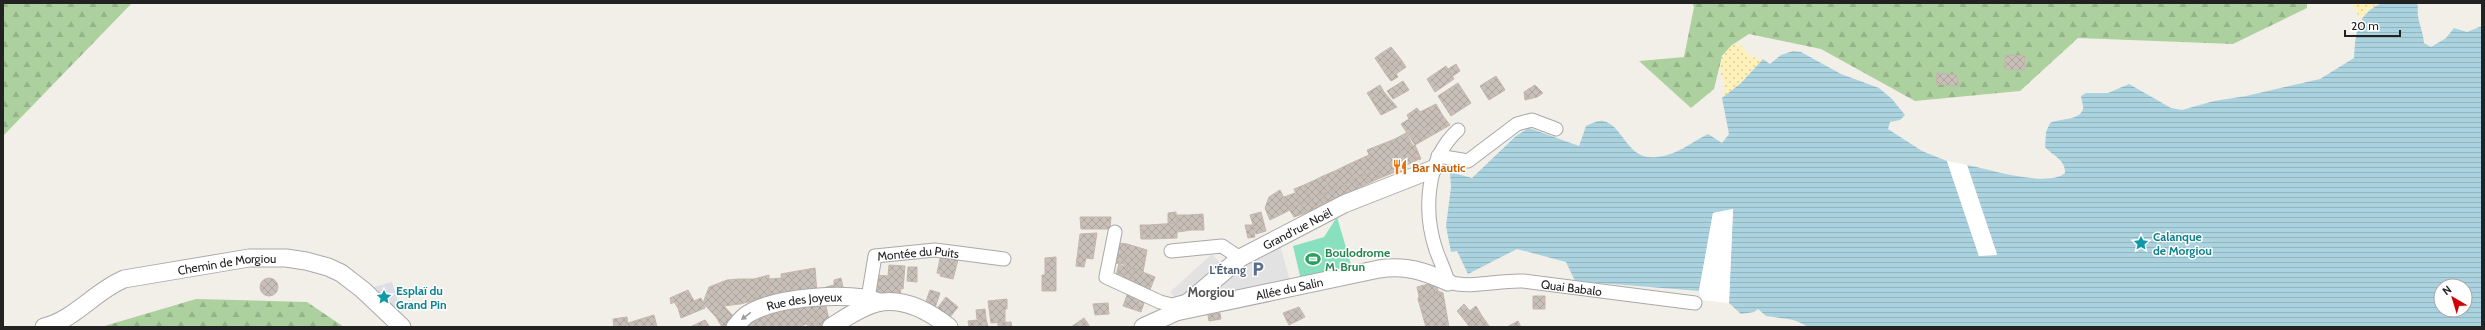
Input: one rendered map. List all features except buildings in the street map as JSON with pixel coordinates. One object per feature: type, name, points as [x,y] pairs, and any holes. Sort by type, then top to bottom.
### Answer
[{"type":"street","points":[[1436,163],[1468,162],[1517,124],[1532,120],[1556,129]]},
{"type":"street","points":[[1448,282],[1436,250],[1430,218],[1436,163],[1446,142],[1458,130]]},
{"type":"street","name":"Grand'rue Noël","points":[[1176,312],[1240,258],[1344,204],[1436,163]]},
{"type":"street","points":[[1115,232],[1106,277],[1166,304],[1172,305],[1190,300]]},
{"type":"street","points":[[1171,251],[1222,246],[1240,258]]},
{"type":"street","name":"Montée du Puits","points":[[874,300],[875,256],[935,250],[1004,259]]},
{"type":"street","name":"Chemin de Morgiou","points":[[44,327],[57,322],[104,290],[124,279],[266,257],[306,261],[335,270],[363,290],[402,327]]},
{"type":"street","name":"Allée du Salin","points":[[1176,312],[1390,268],[1423,270],[1448,282]]},
{"type":"street","name":"Quai Babalo","points":[[1448,282],[1460,286],[1506,280],[1523,281],[1695,303]]},
{"type":"street","name":"Rue des Joyeux","points":[[735,327],[742,319],[756,310],[794,300],[840,295],[919,308],[949,327]]},
{"type":"street","points":[[831,327],[862,309],[874,300]]},
{"type":"street","points":[[1142,327],[1176,312]]},
{"type":"green space","points":[[3,3],[132,3],[3,136]]},
{"type":"green space","points":[[1692,3],[2307,3],[2307,8],[2233,44],[2078,38],[2020,91],[1915,101],[1821,49],[1749,34],[1732,45],[1722,56],[1714,89],[1691,108],[1639,61],[1684,57],[1694,7]]},
{"type":"green space","points":[[1337,217],[1352,268],[1301,280],[1293,246],[1324,237]]},
{"type":"green space","points":[[196,299],[307,302],[344,327],[101,327]]},
{"type":"sand","points":[[2352,3],[2382,3],[2371,8],[2360,19]]},
{"type":"sand","points":[[1740,44],[1751,57],[1763,59],[1741,83],[1722,98],[1725,88],[1720,70],[1722,56],[1732,45]]},
{"type":"shaded area","name":"L'Étang","points":[[1280,245],[1290,281],[1208,297],[1219,275]]},
{"type":"shaded area","points":[[1212,254],[1220,263],[1178,301],[1170,292]]},
{"type":"shaded area","name":"Esplaï du Grand Pin","points":[[392,282],[399,305],[401,326],[363,290]]},
{"type":"water","points":[[2382,3],[2415,3],[2418,5],[2418,15],[2424,43],[2431,47],[2446,38],[2454,28],[2467,32],[2482,26],[2482,327],[1808,327],[1798,321],[1766,316],[1758,309],[1754,312],[1741,314],[1729,303],[1733,209],[1713,213],[1699,291],[1575,281],[1566,262],[1517,249],[1468,274],[1457,251],[1451,252],[1446,226],[1451,187],[1450,172],[1472,178],[1516,136],[1529,128],[1579,146],[1586,126],[1603,121],[1616,129],[1638,154],[1647,157],[1657,157],[1670,154],[1708,134],[1722,143],[1729,134],[1722,98],[1741,83],[1763,59],[1770,64],[1781,55],[1793,51],[1801,52],[1841,74],[1879,88],[1892,99],[1905,115],[1900,120],[1890,122],[1888,129],[1922,151],[1947,161],[1979,256],[1997,254],[1967,165],[2032,178],[2045,179],[2057,177],[2065,173],[2065,168],[2061,161],[2045,147],[2046,132],[2050,123],[2054,121],[2078,116],[2083,109],[2081,96],[2086,93],[2108,93],[2129,84],[2171,108],[2182,110],[2214,101],[2246,96],[2320,79],[2354,58],[2359,25],[2367,13]]},
{"type":"pier","points":[[1947,161],[1967,165],[1997,255],[1979,256]]},
{"type":"pier","points":[[1733,209],[1729,303],[1702,300],[1699,291],[1713,213]]},
{"type":"place","name":"Bar Nautic","points":[[1400,167]]},
{"type":"place","name":"Calanque de Morgiou","points":[[2141,243]]},
{"type":"place","name":"Boulodrome M. Brun","points":[[1313,259]]},
{"type":"place","name":"L'Étang","points":[[1258,269]]},
{"type":"place","name":"Esplaï du Grand Pin","points":[[384,297]]},
{"type":"district","name":"Morgiou","points":[[1211,292]]}]
